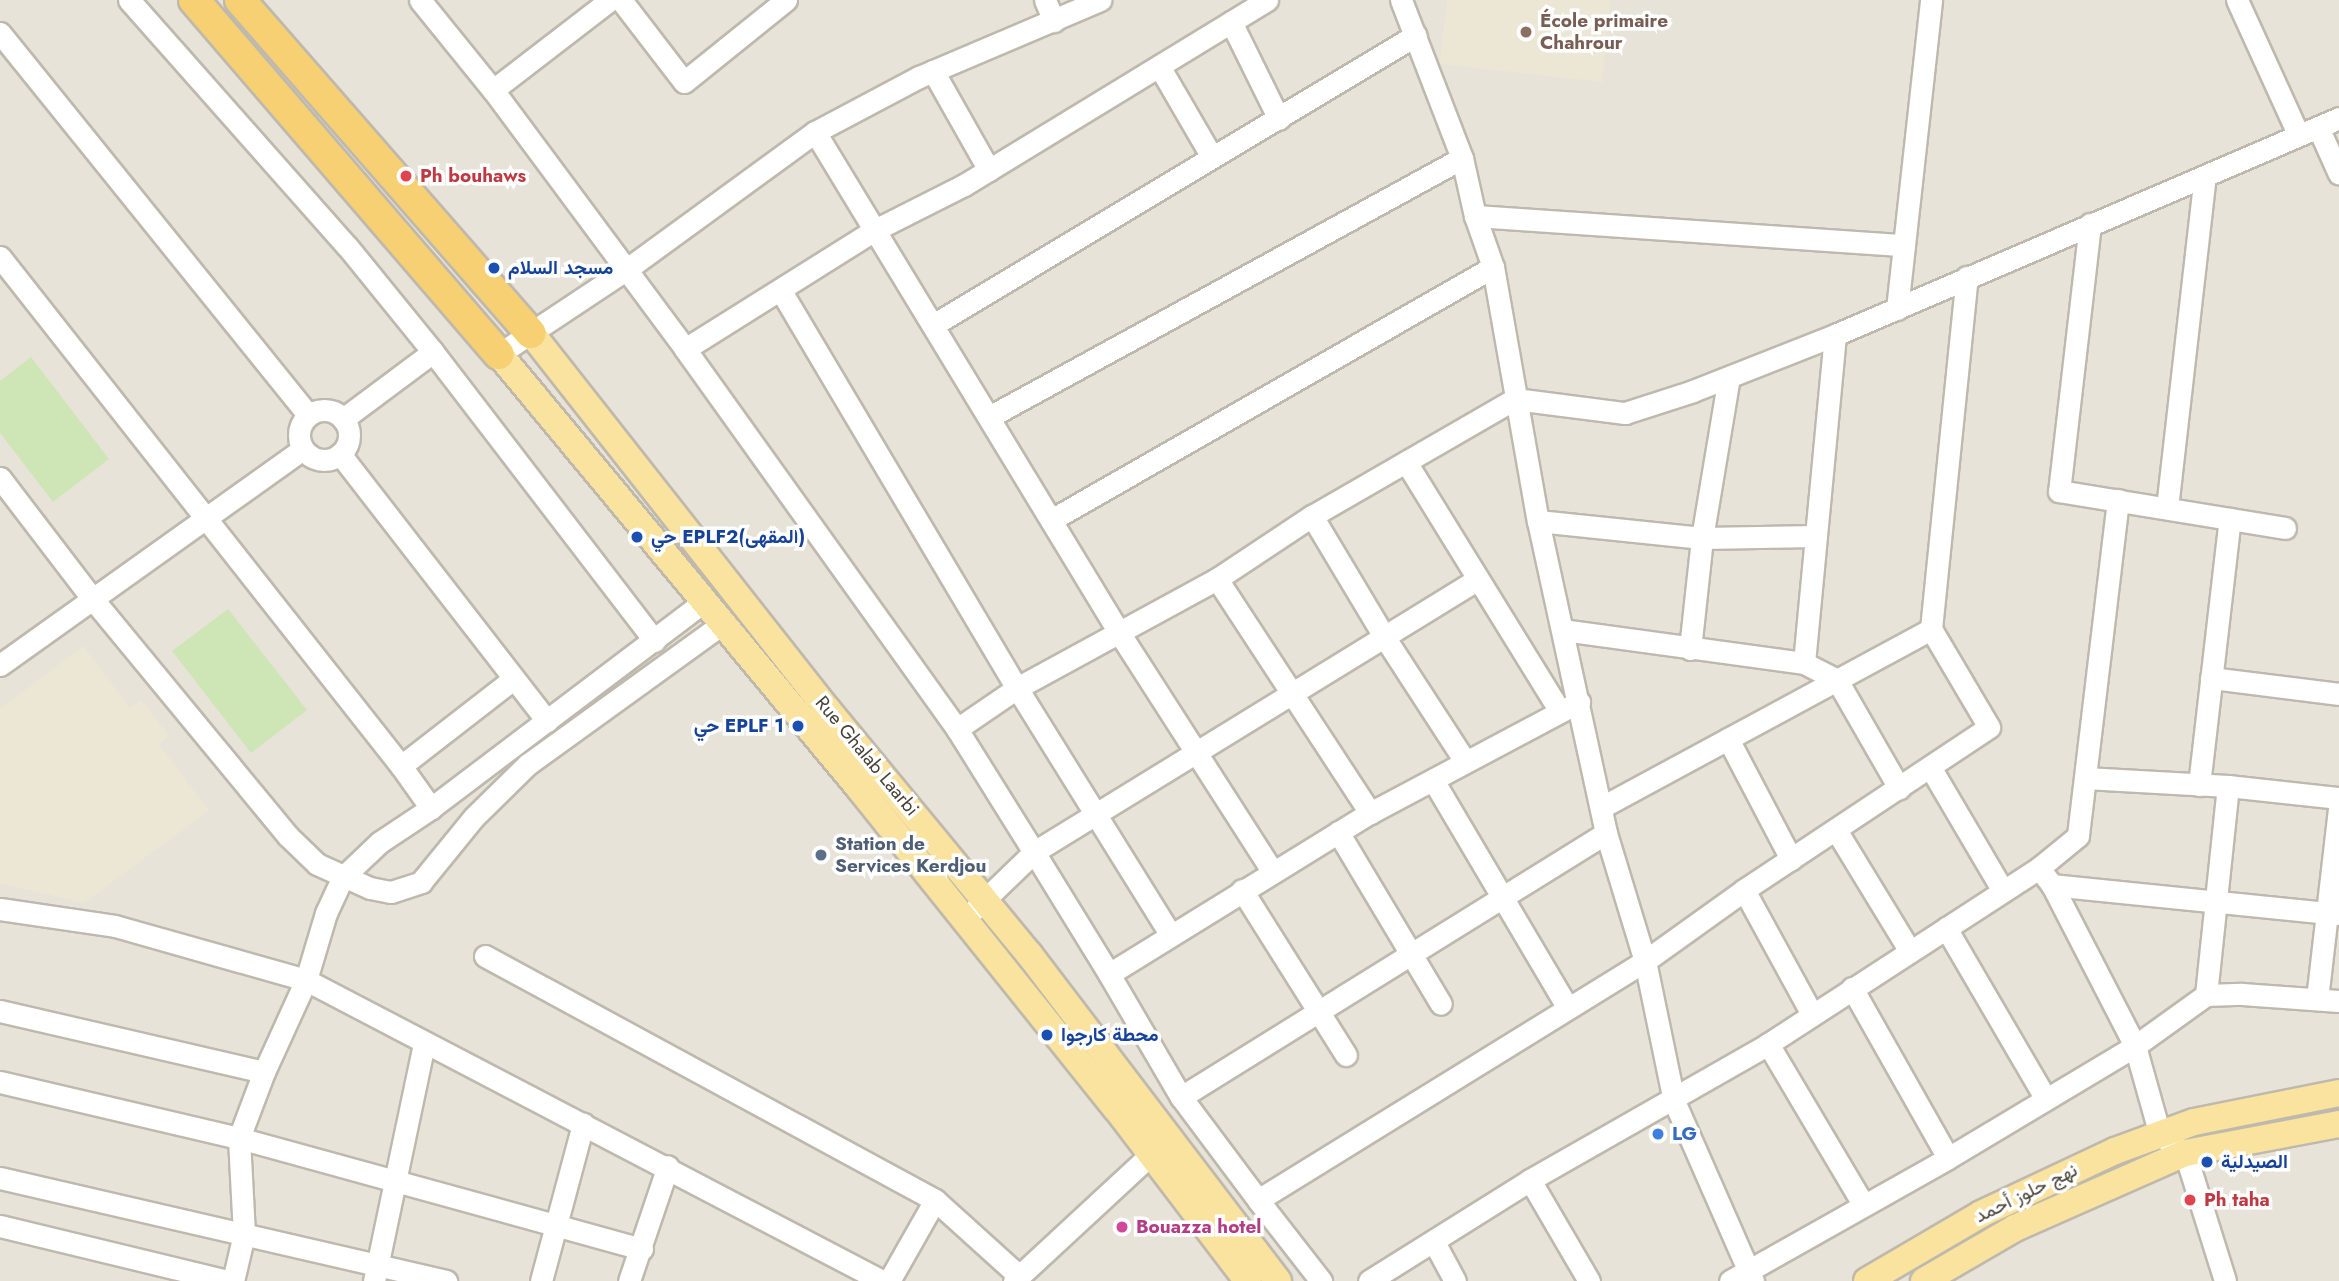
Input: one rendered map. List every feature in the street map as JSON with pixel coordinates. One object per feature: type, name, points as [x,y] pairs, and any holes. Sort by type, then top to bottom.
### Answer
[{"type":"highway","points":[[194,0],[499,354]]},
{"type":"highway","points":[[240,0],[531,333]]},
{"type":"main road","name":"Rue Ghalab Laarbi","points":[[531,333],[848,754],[963,920],[1151,1154],[1202,1199],[1278,1281]]},
{"type":"main road","name":"Rue Ghalab Laarbi","points":[[499,354],[722,624],[986,900],[1202,1199],[1248,1281]]},
{"type":"main road","name":"نهج حلوز أحمد","points":[[1867,1281],[1981,1214],[2091,1162],[2194,1122],[2339,1094]]},
{"type":"main road","name":"نهج حلوز أحمد","points":[[1924,1281],[2015,1228],[2185,1153],[2339,1124]]},
{"type":"street","points":[[129,0],[347,246],[433,352],[655,641]]},
{"type":"street","points":[[420,0],[493,90],[627,269],[957,729],[1109,974],[1181,1097],[1321,1281]]},
{"type":"street","points":[[493,90],[610,0]]},
{"type":"street","points":[[621,0],[684,82],[777,3]]},
{"type":"street","points":[[1045,0],[1054,21]]},
{"type":"street","points":[[499,354],[627,269],[815,132],[933,71],[1100,0]]},
{"type":"street","points":[[685,349],[781,292],[875,230],[989,170],[1267,0]]},
{"type":"street","points":[[1401,0],[1462,158],[1475,216],[1493,267],[1538,521],[1563,629],[1570,707],[1602,807],[1606,833],[1645,961],[1674,1101],[1751,1275]]},
{"type":"street","points":[[1896,309],[1931,0]]},
{"type":"street","points":[[2237,0],[2308,130],[2339,174]]},
{"type":"street","points":[[1231,22],[1279,119]]},
{"type":"street","points":[[0,33],[309,415]]},
{"type":"street","points":[[933,325],[1279,119],[1416,34]]},
{"type":"street","points":[[1159,66],[1212,157]]},
{"type":"street","points":[[933,71],[989,170]]},
{"type":"street","points":[[957,729],[1017,688],[1217,579],[1312,516],[1515,399],[1625,413],[1729,377],[1835,335],[2339,118]]},
{"type":"street","points":[[815,132],[1120,634],[1273,872]]},
{"type":"street","points":[[989,417],[1462,158]]},
{"type":"street","points":[[2167,508],[2205,176]]},
{"type":"street","points":[[1475,216],[1904,245]]},
{"type":"street","points":[[2090,224],[2059,491],[2285,528]]},
{"type":"street","points":[[0,257],[401,766],[431,808]]},
{"type":"street","points":[[1051,520],[1493,267]]},
{"type":"street","points":[[1258,1200],[1645,961],[1744,890],[1989,727],[1931,629],[1967,277]]},
{"type":"street","points":[[781,292],[1017,688],[1170,934]]},
{"type":"street","points":[[1804,663],[1835,335]]},
{"type":"street","points":[[342,419],[433,352]]},
{"type":"street","points":[[1690,649],[1702,538],[1729,377]]},
{"type":"street","points":[[330,411],[342,419],[349,433],[340,454],[333,458],[316,459],[303,449],[299,435],[309,415],[330,411]]},
{"type":"street","points":[[0,665],[91,597],[303,449]]},
{"type":"street","points":[[340,454],[547,721]]},
{"type":"street","points":[[1406,462],[1478,579],[1570,707]]},
{"type":"street","points":[[0,478],[91,597],[288,836],[317,864],[342,878],[370,888],[391,892],[421,882],[474,817],[528,764],[722,624]]},
{"type":"street","points":[[2046,877],[2078,836],[2118,500]]},
{"type":"street","points":[[1312,516],[1385,638],[1465,761]]},
{"type":"street","points":[[2199,785],[2230,519]]},
{"type":"street","points":[[1538,521],[1702,538],[1816,536]]},
{"type":"street","points":[[1217,579],[1370,813]]},
{"type":"street","points":[[963,920],[1034,852],[1478,579]]},
{"type":"street","points":[[0,1226],[231,1281],[244,1234],[239,1138],[264,1073],[306,980],[326,913],[342,878],[380,842],[431,808],[705,601]]},
{"type":"street","points":[[1563,629],[1804,663],[1837,680],[1899,788]]},
{"type":"street","points":[[1602,807],[1931,629]]},
{"type":"street","points":[[401,766],[513,678]]},
{"type":"street","points":[[2211,678],[2339,694]]},
{"type":"street","points":[[1109,974],[1370,813],[1570,707]]},
{"type":"street","points":[[1728,739],[1791,859]]},
{"type":"street","points":[[1930,767],[2003,891]]},
{"type":"street","points":[[2085,778],[2228,786],[2339,798]]},
{"type":"street","points":[[1433,780],[1567,1007]]},
{"type":"street","points":[[2206,995],[2228,786]]},
{"type":"street","points":[[2317,999],[2332,913],[2339,810]]},
{"type":"street","points":[[1836,830],[1910,951]]},
{"type":"street","points":[[1338,832],[1441,1004]]},
{"type":"street","points":[[1181,1097],[1606,833]]},
{"type":"street","points":[[2046,877],[2135,1046],[2160,1135],[2185,1153],[2225,1281]]},
{"type":"street","points":[[1369,1281],[1530,1180],[1674,1101],[1768,1044],[2003,891],[2046,877],[2217,902],[2332,913]]},
{"type":"street","points":[[1242,890],[1346,1055]]},
{"type":"street","points":[[1744,890],[1812,1014]]},
{"type":"street","points":[[0,909],[115,926],[306,980],[424,1043],[668,1166],[882,1281]]},
{"type":"street","points":[[1946,928],[2046,1099]]},
{"type":"street","points":[[485,956],[935,1200],[1016,1279],[1151,1154]]},
{"type":"street","points":[[1852,988],[1948,1158]]},
{"type":"street","points":[[1730,1281],[1751,1275],[1863,1205],[1948,1158],[2135,1046],[2206,995],[2339,1001]]},
{"type":"street","points":[[0,1011],[264,1073]]},
{"type":"street","points":[[375,1273],[424,1043]]},
{"type":"street","points":[[1768,1044],[1863,1205]]},
{"type":"street","points":[[0,1082],[239,1138],[642,1249]]},
{"type":"street","points":[[541,1281],[583,1124]]},
{"type":"street","points":[[629,1281],[668,1166]]},
{"type":"street","points":[[0,1178],[244,1234],[375,1273],[446,1281]]},
{"type":"street","points":[[1530,1180],[1589,1281]]},
{"type":"street","points":[[889,1281],[935,1200]]},
{"type":"street","points":[[1434,1242],[1455,1281]]},
{"type":"shaded area","points":[[0,0],[2339,0],[2339,1281],[0,1281]]},
{"type":"shaded area","name":"École primaire Chahrour","points":[[1447,0],[1611,0],[1602,82],[1440,64]]},
{"type":"shaded area","points":[[83,646],[130,708],[141,700],[169,736],[159,745],[209,810],[84,903],[0,883],[0,709]]},
{"type":"green space","points":[[31,357],[109,459],[53,502],[0,433],[0,381]]},
{"type":"green space","points":[[228,609],[307,710],[251,753],[172,651]]},
{"type":"place","name":"École primaire Chahrour","points":[[1526,32]]},
{"type":"place","name":"Ph bouhaws","points":[[406,176]]},
{"type":"place","name":"مسجد السلام","points":[[494,268]]},
{"type":"place","name":"حي EPLF2(المقهى)","points":[[637,537]]},
{"type":"place","name":"حي EPLF 1","points":[[798,726]]},
{"type":"place","name":"Station de Services Kerdjou","points":[[821,855]]},
{"type":"place","name":"محطة كارجوا","points":[[1047,1035]]},
{"type":"place","name":"LG","points":[[1658,1134]]},
{"type":"place","name":"الصيدلية","points":[[2207,1162]]},
{"type":"place","name":"Ph taha","points":[[2190,1200]]},
{"type":"place","name":"Bouazza hotel","points":[[1122,1227]]}]
